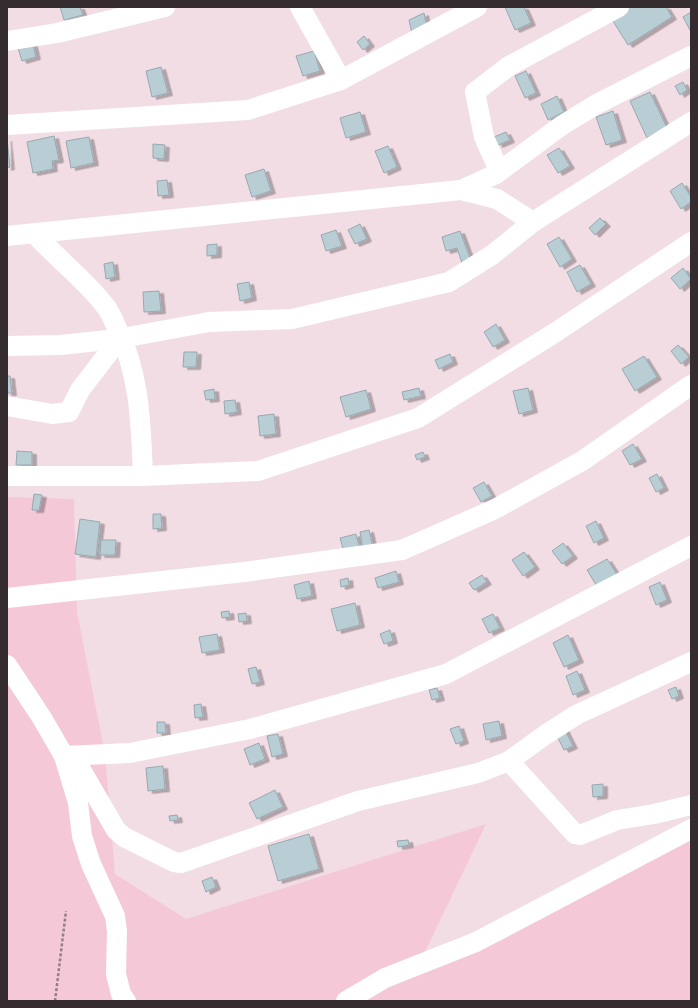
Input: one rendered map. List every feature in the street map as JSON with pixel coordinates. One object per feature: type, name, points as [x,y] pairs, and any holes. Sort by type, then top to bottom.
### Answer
[{"type":"street","points":[[7,41],[57,34],[165,7]]},
{"type":"street","points":[[300,7],[341,80]]},
{"type":"street","points":[[7,124],[248,110],[341,80],[477,7]]},
{"type":"street","points":[[496,174],[496,164],[484,137],[475,92],[509,66],[619,7]]},
{"type":"street","points":[[7,236],[461,190],[496,174],[561,126],[595,105],[691,56]]},
{"type":"street","points":[[7,346],[60,345],[120,338],[209,322],[292,319],[449,282],[492,255],[533,222],[691,122]]},
{"type":"street","points":[[461,190],[497,199],[533,222]]},
{"type":"street","points":[[34,233],[64,266],[88,286],[107,308],[135,377],[141,421],[144,476]]},
{"type":"street","points":[[7,476],[144,476],[258,471],[418,418],[556,332],[691,242]]},
{"type":"street","points":[[7,406],[52,414],[69,412],[80,390],[120,338]]},
{"type":"street","points":[[7,598],[244,572],[402,550],[495,509],[582,461],[691,385]]},
{"type":"street","points":[[69,756],[130,753],[250,729],[446,674],[691,546]]},
{"type":"street","points":[[7,665],[69,756],[116,830],[124,837],[174,862],[181,863],[358,801],[478,773],[510,761],[545,735],[576,715],[691,662]]},
{"type":"street","points":[[69,756],[78,803],[82,836],[91,864],[115,916],[117,931],[116,974],[121,994],[126,1001]]},
{"type":"street","points":[[510,761],[575,834],[600,828],[617,820],[654,814],[691,804]]},
{"type":"street","points":[[346,1001],[384,978],[476,942],[691,829]]},
{"type":"path","points":[[55,1001],[66,911]]},
{"type":"shaded area","points":[[7,497],[74,499],[77,612],[105,754],[115,874],[186,919],[486,824],[413,977],[691,834],[691,1001],[7,1001]]},
{"type":"building","points":[[60,7],[80,7],[83,15],[64,20]]},
{"type":"building","points":[[505,7],[524,7],[531,23],[515,30]]},
{"type":"building","points":[[629,7],[666,7],[672,17],[628,45],[611,18]]},
{"type":"building","points":[[691,12],[691,32],[683,17]]},
{"type":"building","points":[[424,13],[428,32],[413,39],[409,20]]},
{"type":"building","points":[[364,36],[370,44],[363,50],[357,42]]},
{"type":"building","points":[[32,41],[36,57],[22,61],[17,45]]},
{"type":"building","points":[[314,51],[320,71],[303,76],[296,56]]},
{"type":"building","points":[[161,67],[168,93],[152,97],[146,71]]},
{"type":"building","points":[[526,71],[536,93],[525,98],[515,76]]},
{"type":"building","points":[[683,82],[687,90],[680,95],[675,86]]},
{"type":"building","points":[[650,92],[667,128],[647,138],[630,101]]},
{"type":"building","points":[[557,96],[564,112],[548,120],[541,104]]},
{"type":"building","points":[[613,111],[622,140],[606,145],[596,117]]},
{"type":"building","points":[[360,112],[366,132],[346,138],[340,118]]},
{"type":"building","points":[[506,132],[510,140],[498,145],[494,137]]},
{"type":"building","points":[[54,136],[59,160],[52,161],[53,169],[33,173],[27,142]]},
{"type":"building","points":[[89,137],[94,163],[71,168],[66,141]]},
{"type":"building","points":[[7,139],[10,167],[7,168]]},
{"type":"building","points":[[153,144],[165,145],[164,159],[153,158]]},
{"type":"building","points":[[388,146],[397,167],[384,173],[375,151]]},
{"type":"building","points":[[559,148],[570,166],[558,173],[547,155]]},
{"type":"building","points":[[264,169],[271,191],[252,197],[245,175]]},
{"type":"building","points":[[167,180],[169,195],[158,196],[157,181]]},
{"type":"building","points":[[682,183],[691,197],[691,202],[681,209],[670,191]]},
{"type":"building","points":[[600,218],[606,224],[595,235],[589,228]]},
{"type":"building","points":[[360,224],[367,239],[355,244],[348,230]]},
{"type":"building","points":[[336,230],[342,246],[326,251],[321,235]]},
{"type":"building","points":[[460,231],[472,263],[463,266],[457,248],[446,251],[442,237]]},
{"type":"building","points":[[559,237],[572,259],[560,267],[547,244]]},
{"type":"building","points":[[217,244],[217,255],[207,256],[207,245]]},
{"type":"building","points":[[113,262],[115,277],[106,279],[104,264]]},
{"type":"building","points":[[580,265],[591,284],[577,292],[567,272]]},
{"type":"building","points":[[683,268],[691,279],[680,289],[671,278]]},
{"type":"building","points":[[249,282],[252,298],[240,301],[237,284]]},
{"type":"building","points":[[159,291],[161,311],[144,312],[143,292]]},
{"type":"building","points":[[496,324],[505,340],[493,347],[484,332]]},
{"type":"building","points":[[678,345],[689,357],[681,364],[671,351]]},
{"type":"building","points":[[184,352],[197,352],[196,367],[183,367]]},
{"type":"building","points":[[450,354],[453,362],[439,369],[435,360]]},
{"type":"building","points":[[644,356],[657,377],[635,391],[622,369]]},
{"type":"building","points":[[7,376],[10,376],[12,393],[7,393]]},
{"type":"building","points":[[419,388],[421,396],[404,400],[402,392]]},
{"type":"building","points":[[528,388],[533,410],[519,414],[513,391]]},
{"type":"building","points":[[214,389],[215,399],[206,400],[204,391]]},
{"type":"building","points":[[366,390],[371,409],[346,417],[340,397]]},
{"type":"building","points":[[235,400],[237,412],[225,414],[224,401]]},
{"type":"building","points":[[274,414],[276,434],[260,436],[258,416]]},
{"type":"building","points":[[633,444],[642,459],[630,465],[622,451]]},
{"type":"building","points":[[17,451],[32,452],[32,465],[16,465]]},
{"type":"building","points":[[423,452],[425,457],[417,460],[415,455]]},
{"type":"building","points":[[657,474],[664,488],[656,492],[649,478]]},
{"type":"building","points":[[484,482],[492,496],[481,502],[473,488]]},
{"type":"building","points":[[34,494],[42,495],[39,510],[32,510]]},
{"type":"building","points":[[153,514],[161,514],[162,528],[153,529]]},
{"type":"building","points":[[80,519],[100,522],[96,557],[75,554]]},
{"type":"building","points":[[596,521],[604,538],[594,543],[586,526]]},
{"type":"building","points":[[369,530],[373,547],[363,549],[360,532]]},
{"type":"building","points":[[356,534],[360,549],[344,552],[340,538]]},
{"type":"building","points":[[101,540],[116,540],[115,555],[100,555]]},
{"type":"building","points":[[563,543],[573,556],[562,564],[552,551]]},
{"type":"building","points":[[524,552],[535,567],[523,576],[512,560]]},
{"type":"building","points":[[607,559],[618,576],[598,588],[587,570]]},
{"type":"building","points":[[396,571],[399,582],[378,588],[375,578]]},
{"type":"building","points":[[482,575],[487,582],[474,590],[469,583]]},
{"type":"building","points":[[348,578],[349,585],[341,587],[340,580]]},
{"type":"building","points":[[309,581],[312,596],[297,599],[294,585]]},
{"type":"building","points":[[660,582],[667,600],[656,605],[649,587]]},
{"type":"building","points":[[355,603],[360,625],[337,631],[331,609]]},
{"type":"building","points":[[229,611],[230,617],[222,618],[221,612]]},
{"type":"building","points":[[246,613],[247,621],[239,622],[238,614]]},
{"type":"building","points":[[493,614],[500,628],[489,633],[482,619]]},
{"type":"building","points":[[390,630],[393,641],[384,644],[380,634]]},
{"type":"building","points":[[217,634],[220,650],[202,653],[199,637]]},
{"type":"building","points":[[568,635],[579,660],[564,667],[553,643]]},
{"type":"building","points":[[256,667],[260,682],[252,684],[248,669]]},
{"type":"building","points":[[577,671],[585,690],[573,695],[566,676]]},
{"type":"building","points":[[676,687],[679,696],[672,699],[668,690]]},
{"type":"building","points":[[437,688],[440,698],[432,700],[429,690]]},
{"type":"building","points":[[201,704],[203,717],[195,718],[194,705]]},
{"type":"building","points":[[499,721],[502,736],[486,740],[483,724]]},
{"type":"building","points":[[157,722],[165,722],[166,733],[157,733]]},
{"type":"building","points":[[459,726],[464,741],[456,744],[450,729]]},
{"type":"building","points":[[564,728],[573,746],[564,750],[555,732]]},
{"type":"building","points":[[278,734],[283,754],[272,757],[267,736]]},
{"type":"building","points":[[259,743],[265,759],[250,765],[244,749]]},
{"type":"building","points":[[163,766],[165,789],[148,791],[146,768]]},
{"type":"building","points":[[603,784],[603,796],[593,797],[592,785]]},
{"type":"building","points":[[275,790],[283,807],[257,819],[249,803]]},
{"type":"building","points":[[177,815],[178,820],[170,821],[169,816]]},
{"type":"building","points":[[309,834],[319,869],[278,881],[268,846]]},
{"type":"building","points":[[408,840],[409,845],[398,847],[397,841]]},
{"type":"building","points":[[212,877],[216,887],[206,892],[202,881]]}]
